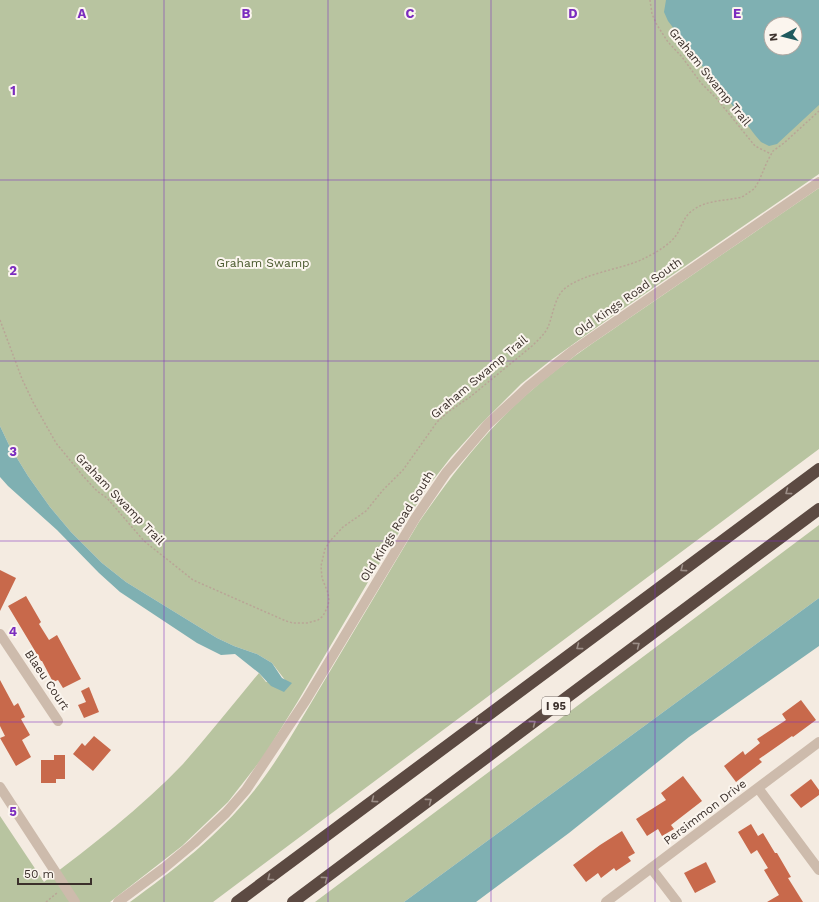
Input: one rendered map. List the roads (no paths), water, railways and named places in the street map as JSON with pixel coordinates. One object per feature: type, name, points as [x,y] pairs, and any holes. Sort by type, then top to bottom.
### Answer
[{"type":"highway","points":[[238,902],[819,469]]},
{"type":"highway","name":"I 95","points":[[293,902],[819,509]]},
{"type":"street","name":"Old Kings Road South","points":[[118,902],[164,868],[194,843],[226,813],[246,790],[306,700],[416,517],[446,473],[497,415],[528,386],[574,350],[819,182]]},
{"type":"street","name":"Blaeu Court","points":[[0,634],[58,722]]},
{"type":"street","name":"Persimmon Drive","points":[[606,902],[819,742]]},
{"type":"street","points":[[0,787],[75,902]]},
{"type":"street","points":[[758,788],[819,870]]},
{"type":"street","points":[[651,868],[677,902]]},
{"type":"water","points":[[666,0],[819,0],[819,105],[777,144],[769,146],[761,142],[668,21],[664,12]]},
{"type":"water","points":[[0,426],[9,445],[28,476],[50,507],[71,532],[102,563],[126,582],[217,638],[257,654],[272,663],[282,678],[292,683],[284,692],[271,686],[259,673],[235,654],[221,655],[197,643],[120,592],[99,573],[57,530],[0,477]]},
{"type":"water","points":[[819,598],[819,646],[689,737],[569,833],[476,902],[404,902]]},
{"type":"park label","name":"Graham Swamp","points":[[263,263]]}]
